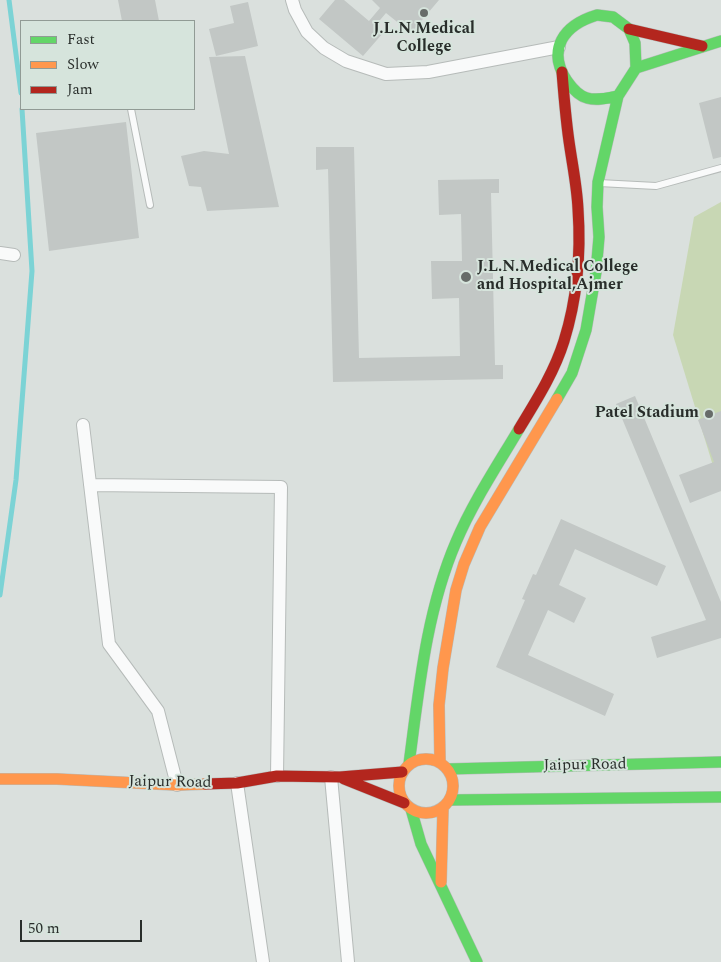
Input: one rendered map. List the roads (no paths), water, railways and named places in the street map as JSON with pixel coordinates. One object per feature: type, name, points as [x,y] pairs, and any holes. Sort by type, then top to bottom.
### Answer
[{"type":"street","points":[[292,0],[295,10],[307,32],[324,48],[346,61],[386,74],[428,72],[558,47]]},
{"type":"street","points":[[444,766],[439,705],[442,668],[456,590],[464,564],[480,527],[552,410],[572,373],[586,330],[596,272],[599,237],[598,182],[618,96],[636,68],[635,44],[629,29],[611,13],[597,15],[586,13],[563,34],[558,47],[557,58],[562,72],[570,85],[584,97],[599,99],[618,96]]},
{"type":"street","points":[[629,29],[703,46]]},
{"type":"street","points":[[636,68],[721,41]]},
{"type":"street","points":[[477,962],[440,888],[421,844],[408,806],[399,792],[398,782],[406,768],[439,586],[456,542],[475,504],[497,464],[537,400],[559,356],[568,328],[577,273],[578,194],[569,138],[562,72]]},
{"type":"street","points":[[0,253],[14,255]]},
{"type":"street","points":[[83,426],[109,644],[158,711],[176,785]]},
{"type":"street","points":[[90,485],[281,487],[277,776]]},
{"type":"street","points":[[406,768],[419,759],[430,758],[444,766],[453,779],[454,790],[446,804],[433,813],[422,813],[408,806]]},
{"type":"street","name":"Jaipur Road","points":[[444,766],[574,770],[721,762]]},
{"type":"street","name":"Jaipur Road","points":[[0,779],[57,779],[176,785],[237,783],[277,776],[336,778],[406,768]]},
{"type":"street","points":[[336,778],[348,962]]},
{"type":"street","name":"Jaipur Road","points":[[336,778],[408,806]]},
{"type":"street","points":[[237,783],[263,962]]},
{"type":"street","name":"Jaipur Road","points":[[446,804],[578,794],[721,797]]},
{"type":"street","points":[[440,888],[446,804]]},
{"type":"lane","points":[[131,110],[150,205]]},
{"type":"lane","points":[[598,182],[656,186],[721,168]]},
{"type":"waterway","points":[[9,0],[20,85]]},
{"type":"waterway","points":[[0,595],[16,480],[32,271],[22,110]]},
{"type":"place","name":"J.L.N.Medical College","points":[[424,13]]},
{"type":"place","name":"J.L.N.Medical College and Hospital,Ajmer","points":[[466,277]]},
{"type":"place","name":"Patel Stadium","points":[[709,414]]}]
